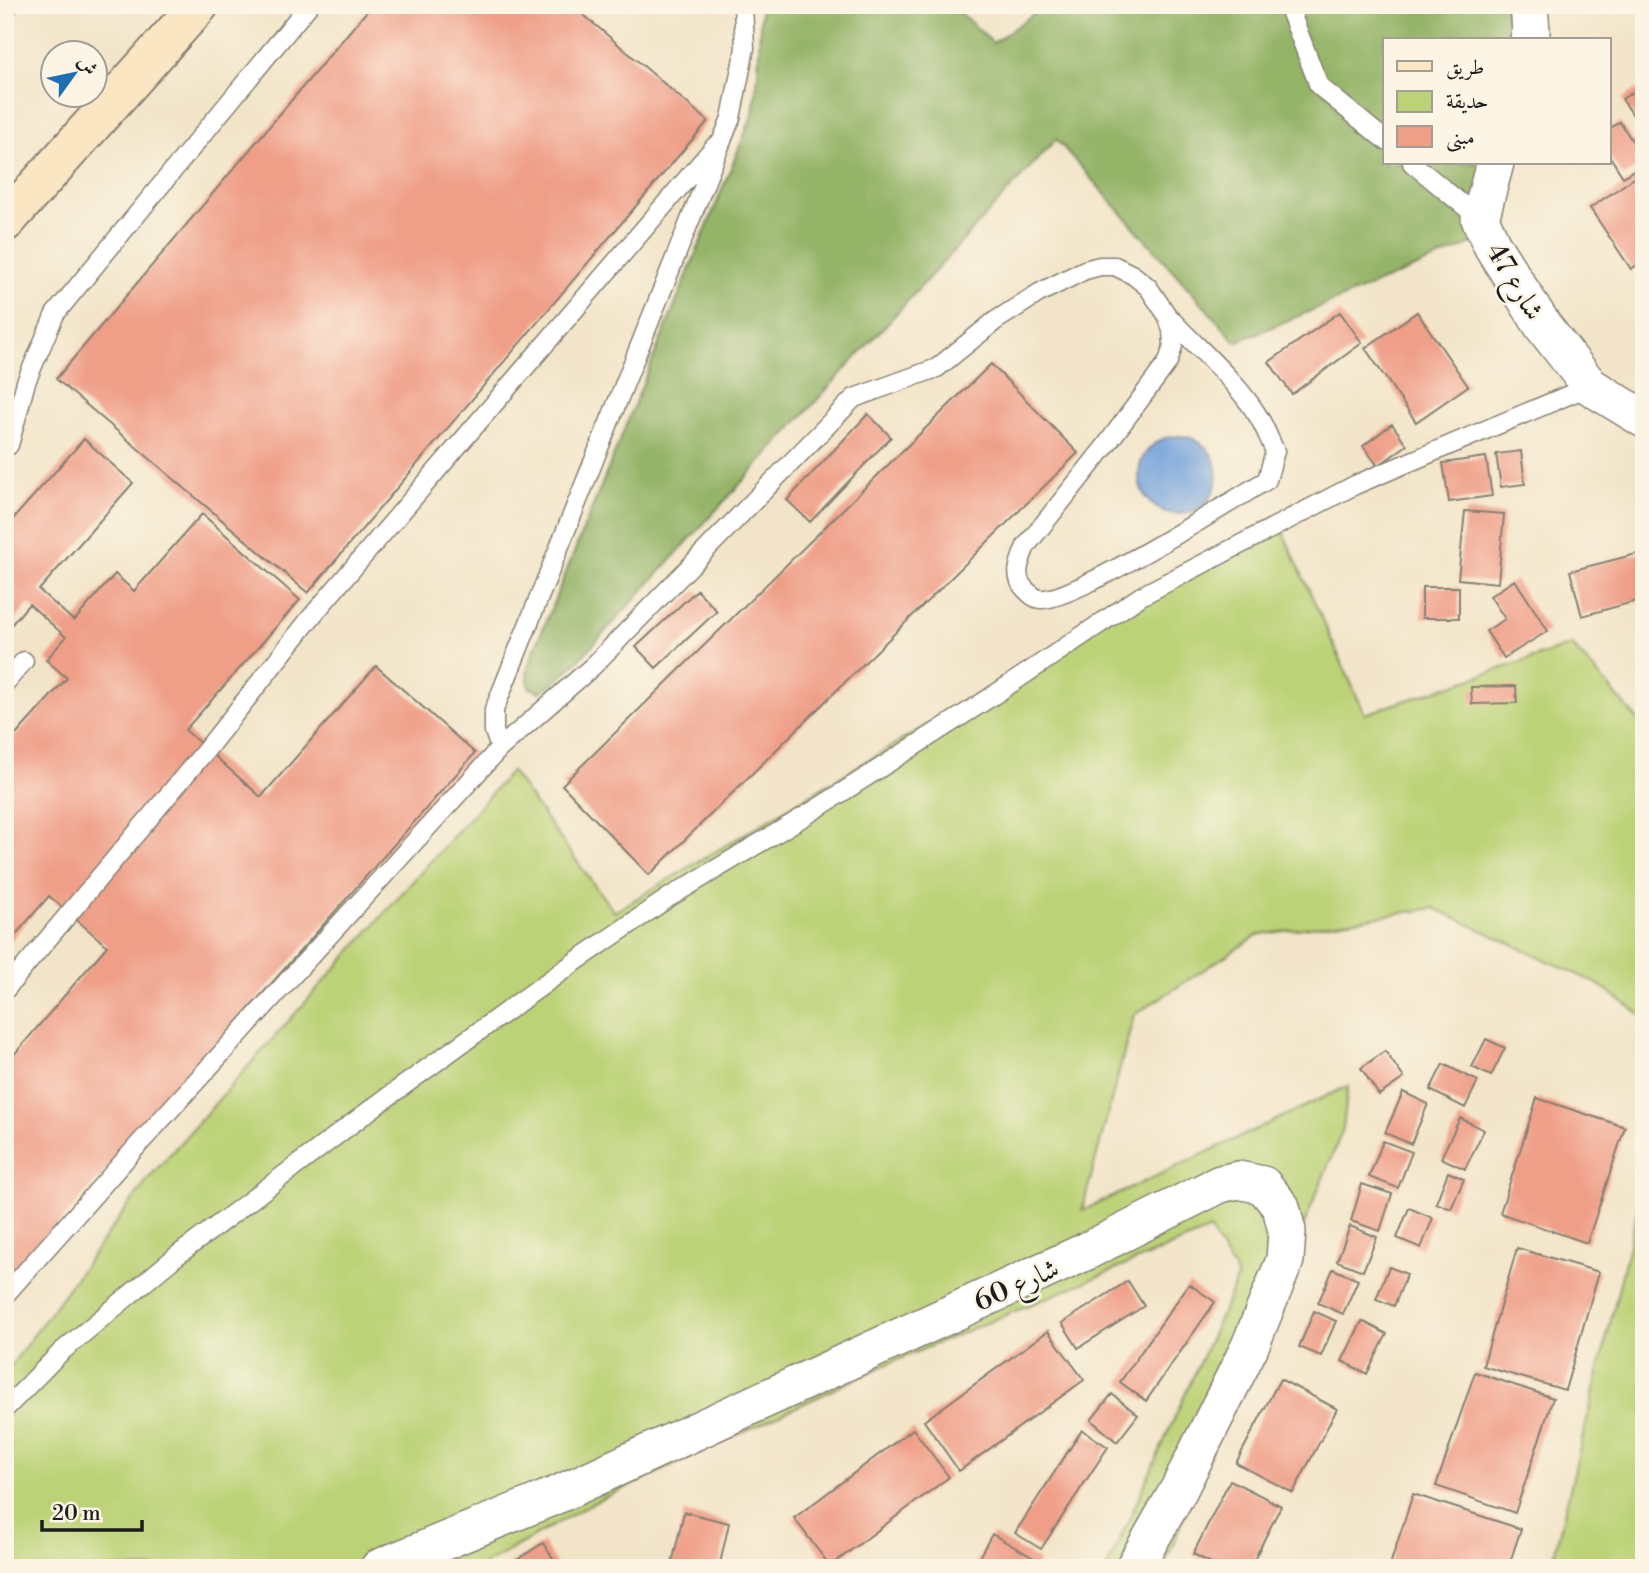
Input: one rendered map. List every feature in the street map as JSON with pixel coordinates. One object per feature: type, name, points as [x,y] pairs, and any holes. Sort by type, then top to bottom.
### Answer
[{"type":"main road","points":[[5,222],[198,5]]},
{"type":"street","points":[[1529,5],[1530,38]]},
{"type":"street","name":"شارع 47","points":[[1495,164],[1480,219],[1493,247],[1543,326],[1590,386]]},
{"type":"street","points":[[1590,386],[1644,419]]},
{"type":"street","name":"شارع 60","points":[[379,1568],[559,1494],[1087,1251],[1220,1184],[1238,1180],[1263,1185],[1281,1207],[1287,1231],[1285,1260],[1250,1346],[1179,1489],[1134,1568]]},
{"type":"lane","points":[[5,448],[9,444],[26,382],[55,314],[309,5]]},
{"type":"lane","points":[[500,748],[494,731],[494,710],[731,118],[745,48],[743,5]]},
{"type":"lane","points":[[1288,5],[1319,86],[1383,139]]},
{"type":"lane","points":[[5,990],[207,749],[312,616],[724,135]]},
{"type":"lane","points":[[1413,164],[1480,219]]},
{"type":"lane","points":[[5,1295],[500,748],[593,666],[854,398],[937,368],[995,321],[1039,293],[1085,270],[1115,266],[1148,287],[1167,315],[1196,348],[1225,374],[1258,416],[1275,451],[1267,480],[1096,580],[1050,598],[1038,598],[1022,586],[1018,576],[1019,565],[1026,546],[1168,362],[1172,338],[1167,315]]},
{"type":"lane","points":[[5,1409],[61,1352],[174,1258],[378,1104],[668,898],[824,804],[991,697],[1141,596],[1354,485],[1590,386]]},
{"type":"lane","points":[[5,683],[24,661]]},
{"type":"green space","points":[[761,5],[952,5],[993,43],[1046,5],[1517,5],[1525,38],[1383,38],[1383,164],[1513,164],[1477,242],[1236,342],[1056,139],[579,660],[557,681],[540,692],[529,687],[527,671],[533,653],[753,114]]},
{"type":"green space","points":[[1276,517],[1365,714],[1572,645],[1644,727],[1644,1017],[1598,984],[1434,908],[1258,935],[1134,1015],[1082,1211],[1348,1086],[1343,1129],[1163,1568],[1107,1568],[1238,1277],[1210,1230],[885,1365],[591,1504],[478,1568],[5,1568],[5,1374],[148,1179],[511,771],[614,912]]},
{"type":"green space","points":[[1644,1183],[1644,1568],[1551,1568]]},
{"type":"water","points":[[1178,436],[1193,439],[1206,447],[1214,460],[1217,475],[1214,490],[1206,503],[1193,511],[1178,514],[1163,511],[1150,503],[1142,490],[1139,475],[1142,460],[1150,447],[1163,439]]},
{"type":"building","points":[[5,5],[19,5],[5,33]]},
{"type":"building","points":[[372,5],[572,5],[708,121],[308,593],[56,379]]},
{"type":"building","points":[[1644,85],[1644,124],[1641,120],[1638,122],[1622,99]]},
{"type":"building","points":[[1620,122],[1633,142],[1641,136],[1638,132],[1644,128],[1644,163],[1623,177],[1610,157],[1610,128]]},
{"type":"building","points":[[1640,174],[1644,179],[1644,260],[1631,269],[1590,208]]},
{"type":"building","points":[[1340,312],[1362,343],[1292,394],[1269,362]]},
{"type":"building","points":[[1417,312],[1468,386],[1416,422],[1365,348]]},
{"type":"building","points":[[991,364],[1078,453],[649,875],[562,785]]},
{"type":"building","points":[[868,414],[891,437],[810,522],[787,500]]},
{"type":"building","points":[[1392,424],[1407,445],[1378,466],[1363,446]]},
{"type":"building","points":[[84,439],[133,483],[39,590],[74,621],[115,574],[134,591],[202,514],[300,600],[185,730],[261,797],[376,666],[475,753],[5,1285],[5,1065],[107,946],[49,896],[5,947],[5,747],[67,678],[46,660],[66,637],[29,604],[5,632],[5,528]]},
{"type":"building","points":[[1521,451],[1525,484],[1501,487],[1496,454]]},
{"type":"building","points":[[1486,457],[1492,496],[1449,502],[1443,463]]},
{"type":"building","points":[[1465,511],[1504,514],[1498,583],[1458,579]]},
{"type":"building","points":[[1644,552],[1644,599],[1582,616],[1570,571]]},
{"type":"building","points":[[1515,580],[1548,631],[1504,658],[1486,631],[1505,619],[1490,596]]},
{"type":"building","points":[[1422,587],[1459,587],[1459,618],[1422,618]]},
{"type":"building","points":[[697,590],[717,611],[656,668],[636,647]]},
{"type":"building","points":[[1516,686],[1517,703],[1472,704],[1471,687]]},
{"type":"building","points":[[1486,1039],[1505,1048],[1491,1076],[1472,1067]]},
{"type":"building","points":[[1385,1051],[1404,1078],[1379,1095],[1361,1068]]},
{"type":"building","points":[[1443,1064],[1478,1081],[1465,1108],[1430,1090]]},
{"type":"building","points":[[1403,1092],[1428,1104],[1411,1144],[1385,1133]]},
{"type":"building","points":[[1537,1098],[1625,1127],[1587,1243],[1500,1213]]},
{"type":"building","points":[[1460,1118],[1484,1130],[1465,1169],[1441,1158]]},
{"type":"building","points":[[1383,1141],[1412,1152],[1398,1188],[1369,1177]]},
{"type":"building","points":[[1448,1172],[1464,1179],[1451,1209],[1436,1203]]},
{"type":"building","points":[[1362,1184],[1392,1194],[1380,1231],[1351,1221]]},
{"type":"building","points":[[1409,1208],[1433,1218],[1421,1248],[1397,1238]]},
{"type":"building","points":[[1350,1226],[1377,1237],[1363,1271],[1337,1261]]},
{"type":"building","points":[[1517,1248],[1599,1272],[1565,1390],[1483,1366]]},
{"type":"building","points":[[1389,1267],[1407,1274],[1394,1306],[1376,1299]]},
{"type":"building","points":[[1333,1269],[1358,1280],[1343,1314],[1318,1303]]},
{"type":"building","points":[[1128,1281],[1144,1306],[1078,1348],[1062,1323]]},
{"type":"building","points":[[1189,1284],[1215,1302],[1146,1401],[1120,1382]]},
{"type":"building","points":[[1314,1311],[1336,1321],[1321,1356],[1299,1347]]},
{"type":"building","points":[[1362,1321],[1387,1334],[1367,1374],[1342,1361]]},
{"type":"building","points":[[1048,1331],[1084,1380],[959,1471],[924,1421]]},
{"type":"building","points":[[1475,1372],[1553,1398],[1515,1513],[1436,1486]]},
{"type":"building","points":[[1280,1379],[1337,1409],[1293,1493],[1236,1463]]},
{"type":"building","points":[[1112,1394],[1138,1415],[1117,1442],[1091,1420]]},
{"type":"building","points":[[913,1429],[949,1477],[830,1566],[794,1518]]},
{"type":"building","points":[[1082,1430],[1108,1447],[1041,1549],[1015,1533]]},
{"type":"building","points":[[1230,1480],[1281,1506],[1250,1568],[1221,1568],[1193,1554]]},
{"type":"building","points":[[1413,1494],[1521,1529],[1508,1568],[1389,1568]]},
{"type":"building","points":[[684,1512],[729,1523],[719,1568],[671,1568]]},
{"type":"building","points":[[992,1534],[1039,1561],[1035,1568],[973,1568]]},
{"type":"building","points":[[543,1543],[559,1568],[505,1568]]}]
